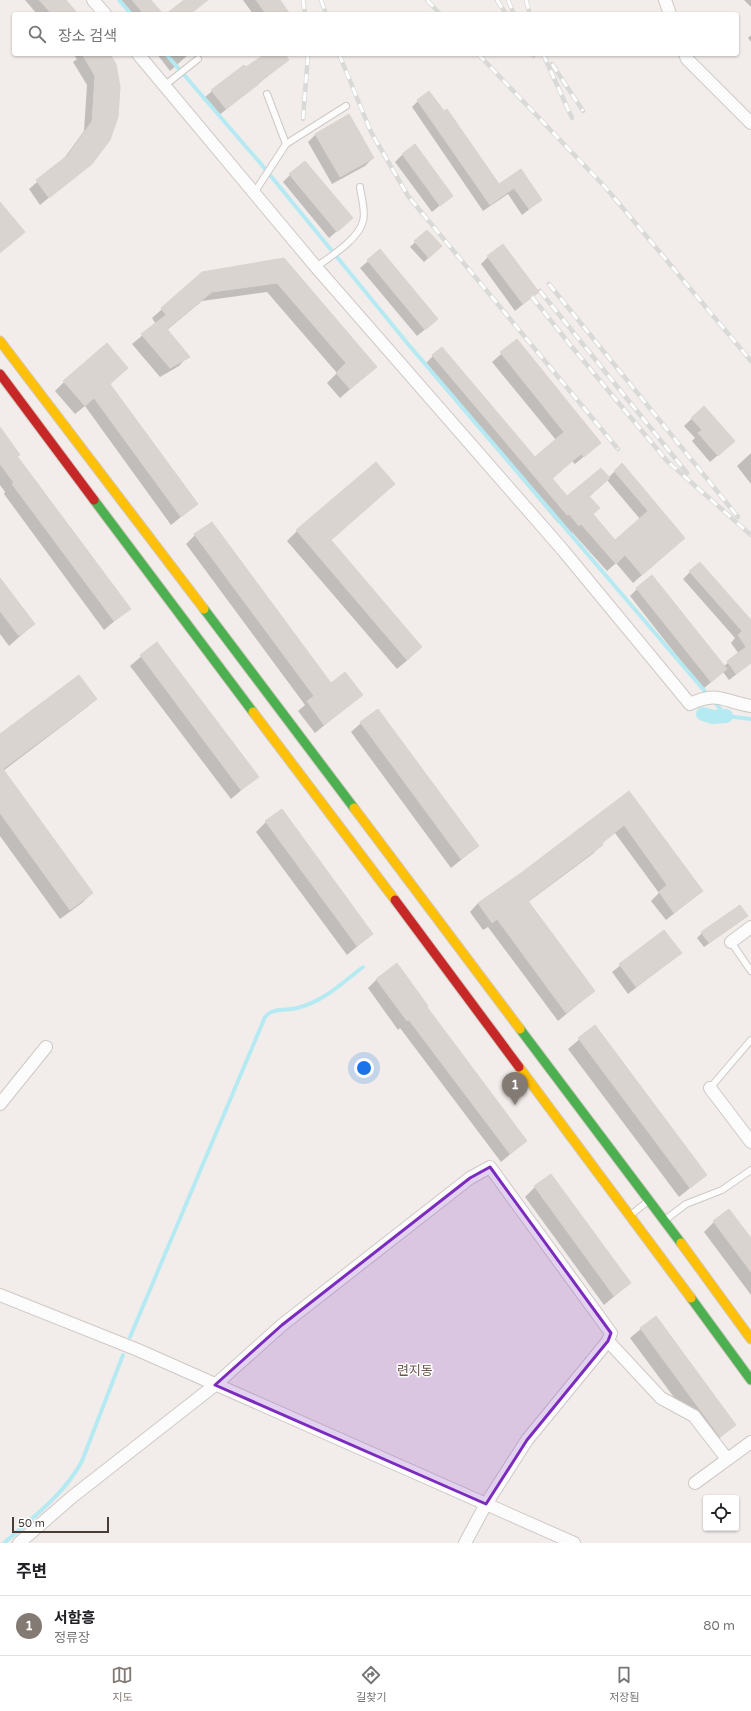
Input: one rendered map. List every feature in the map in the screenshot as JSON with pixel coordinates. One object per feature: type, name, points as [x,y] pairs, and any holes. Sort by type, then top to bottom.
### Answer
[{"type":"main road","points":[[0,341],[254,674],[649,1200],[751,1339]]},
{"type":"main road","points":[[0,374],[239,696],[630,1215],[751,1380]]},
{"type":"street","points":[[93,0],[103,12]]},
{"type":"street","points":[[665,0],[669,12]]},
{"type":"street","points":[[140,56],[167,83],[257,190],[316,267],[562,549],[690,704],[700,699],[716,697],[751,706]]},
{"type":"street","points":[[686,56],[687,59],[751,123]]},
{"type":"street","points":[[731,942],[751,927]]},
{"type":"street","points":[[0,1104],[46,1047]]},
{"type":"street","points":[[710,1088],[751,1142]]},
{"type":"street","points":[[19,1543],[72,1498],[215,1385],[282,1325],[470,1178],[490,1167],[611,1333],[608,1341],[527,1440],[486,1504],[464,1543]]},
{"type":"street","points":[[0,1295],[138,1350],[574,1543]]},
{"type":"street","points":[[608,1341],[661,1398],[694,1416],[727,1459]]},
{"type":"street","points":[[695,1483],[751,1442]]},
{"type":"lane","points":[[167,83],[186,67],[198,60]]},
{"type":"lane","points":[[267,94],[286,144]]},
{"type":"lane","points":[[257,190],[286,144],[346,106]]},
{"type":"lane","points":[[316,267],[341,249],[358,232],[364,221],[360,186]]},
{"type":"lane","points":[[731,942],[751,971]]},
{"type":"lane","points":[[710,1088],[751,1040]]},
{"type":"lane","points":[[664,1221],[686,1204],[722,1190],[751,1170]]},
{"type":"lane","points":[[630,1215],[649,1200]]},
{"type":"highlighted area","points":[[490,1167],[611,1333],[608,1341],[527,1440],[486,1504],[215,1385],[282,1325],[470,1178]]},
{"type":"building","points":[[39,0],[66,0],[76,12],[50,12]]},
{"type":"building","points":[[132,0],[151,0],[161,12],[142,12]]},
{"type":"building","points":[[184,0],[208,0],[193,12],[169,12]]},
{"type":"building","points":[[256,0],[280,0],[289,12],[265,12]]},
{"type":"building","points":[[83,56],[111,56],[116,64],[120,87],[118,117],[110,140],[92,164],[49,198],[36,180],[68,155],[92,121],[95,76]]},
{"type":"building","points":[[262,56],[286,56],[289,60],[226,109],[211,90],[244,65],[246,67]]},
{"type":"building","points":[[429,91],[444,111],[447,109],[499,184],[521,169],[542,200],[529,209],[514,188],[490,205],[417,100]]},
{"type":"building","points":[[349,114],[374,158],[340,177],[315,134]]},
{"type":"building","points":[[415,144],[453,196],[440,206],[402,154]]},
{"type":"building","points":[[305,161],[353,218],[337,232],[289,174]]},
{"type":"building","points":[[0,202],[25,232],[0,253]]},
{"type":"building","points":[[427,230],[442,246],[429,258],[414,241]]},
{"type":"building","points":[[503,244],[539,292],[523,304],[487,256]]},
{"type":"building","points":[[380,249],[438,319],[425,330],[367,260]]},
{"type":"building","points":[[284,258],[377,367],[350,389],[336,373],[346,363],[277,283],[212,292],[167,329],[190,357],[170,368],[141,334],[166,315],[161,308],[202,272]]},
{"type":"building","points":[[517,339],[601,443],[584,457],[581,454],[552,478],[567,496],[601,468],[610,478],[589,496],[600,508],[593,514],[615,540],[648,511],[614,471],[622,463],[685,538],[642,575],[625,555],[616,564],[581,524],[579,526],[569,514],[567,515],[432,355],[442,347],[535,457],[564,432],[500,352]]},
{"type":"building","points":[[107,343],[128,368],[110,384],[198,504],[181,517],[94,398],[85,406],[63,381]]},
{"type":"building","points":[[704,406],[735,441],[718,456],[698,433],[702,430],[691,418]]},
{"type":"building","points":[[0,427],[20,455],[17,456],[131,609],[114,621],[12,484],[14,483],[0,464]]},
{"type":"building","points":[[376,462],[395,484],[331,540],[422,647],[407,660],[296,530]]},
{"type":"building","points":[[212,522],[331,683],[345,672],[363,695],[324,725],[307,701],[314,696],[194,534]]},
{"type":"building","points":[[700,562],[751,620],[751,663],[736,674],[727,661],[746,647],[738,635],[742,631],[689,571]]},
{"type":"building","points":[[652,575],[727,669],[711,682],[636,588]]},
{"type":"building","points":[[0,578],[35,624],[19,636],[0,611]]},
{"type":"building","points":[[157,642],[259,777],[241,790],[140,655]]},
{"type":"building","points":[[79,675],[97,699],[3,769],[93,893],[70,910],[0,813],[0,734]]},
{"type":"building","points":[[378,709],[479,846],[461,859],[360,722]]},
{"type":"building","points":[[629,791],[703,891],[674,913],[659,892],[667,885],[624,825],[602,843],[603,845],[528,901],[595,991],[566,1013],[497,919],[492,923],[478,903],[521,873]]},
{"type":"building","points":[[282,809],[373,934],[357,946],[265,821]]},
{"type":"building","points":[[740,905],[748,916],[709,943],[701,932]]},
{"type":"building","points":[[664,930],[682,953],[636,987],[619,964]]},
{"type":"building","points":[[397,963],[428,1006],[427,1007],[527,1141],[510,1154],[409,1020],[407,1021],[376,979]]},
{"type":"building","points":[[595,1025],[707,1175],[690,1188],[578,1038]]},
{"type":"building","points":[[551,1174],[631,1283],[614,1296],[534,1186]]},
{"type":"building","points":[[729,1209],[751,1238],[751,1272],[713,1221]]},
{"type":"building","points":[[656,1316],[736,1425],[720,1437],[640,1328]]},
{"type":"waterway","points":[[119,0],[129,12]]},
{"type":"waterway","points":[[168,56],[261,164],[408,344],[708,695]]},
{"type":"waterway","points":[[713,700],[726,716],[751,719]]},
{"type":"waterway","points":[[703,714],[713,717],[726,716]]},
{"type":"waterway","points":[[130,1337],[265,1017],[272,1012],[297,1008],[324,997],[363,967]]},
{"type":"waterway","points":[[4,1543],[47,1505],[75,1473],[82,1461],[123,1355]]},
{"type":"railway","points":[[303,0],[305,12]]},
{"type":"railway","points":[[321,0],[325,12]]},
{"type":"railway","points":[[427,0],[438,12]]},
{"type":"railway","points":[[497,0],[505,12]]},
{"type":"railway","points":[[508,0],[513,12]]},
{"type":"railway","points":[[526,0],[529,12]]},
{"type":"railway","points":[[303,119],[308,56]]},
{"type":"railway","points":[[340,56],[371,132],[408,196],[618,449]]},
{"type":"railway","points":[[480,56],[606,188],[751,361]]},
{"type":"railway","points":[[544,56],[572,118]]},
{"type":"railway","points":[[552,64],[583,111]]},
{"type":"railway","points":[[549,284],[738,517]]},
{"type":"railway","points":[[540,291],[687,473]]},
{"type":"railway","points":[[532,297],[667,461],[751,535]]},
{"type":"traffic: fast","points":[[94,500],[253,712]]},
{"type":"traffic: fast","points":[[204,609],[354,808]]},
{"type":"traffic: fast","points":[[520,1029],[681,1243]]},
{"type":"traffic: fast","points":[[691,1298],[751,1380]]},
{"type":"traffic: slow","points":[[0,341],[204,609]]},
{"type":"traffic: slow","points":[[253,712],[395,900]]},
{"type":"traffic: slow","points":[[354,808],[520,1029]]},
{"type":"traffic: slow","points":[[519,1067],[691,1298]]},
{"type":"traffic: slow","points":[[681,1243],[751,1339]]},
{"type":"traffic: jam","points":[[0,374],[94,500]]},
{"type":"traffic: jam","points":[[395,900],[519,1067]]},
{"type":"place","name":"서함흥","points":[[515,1105]]},
{"type":"district","name":"련지동","points":[[415,1371]]}]
